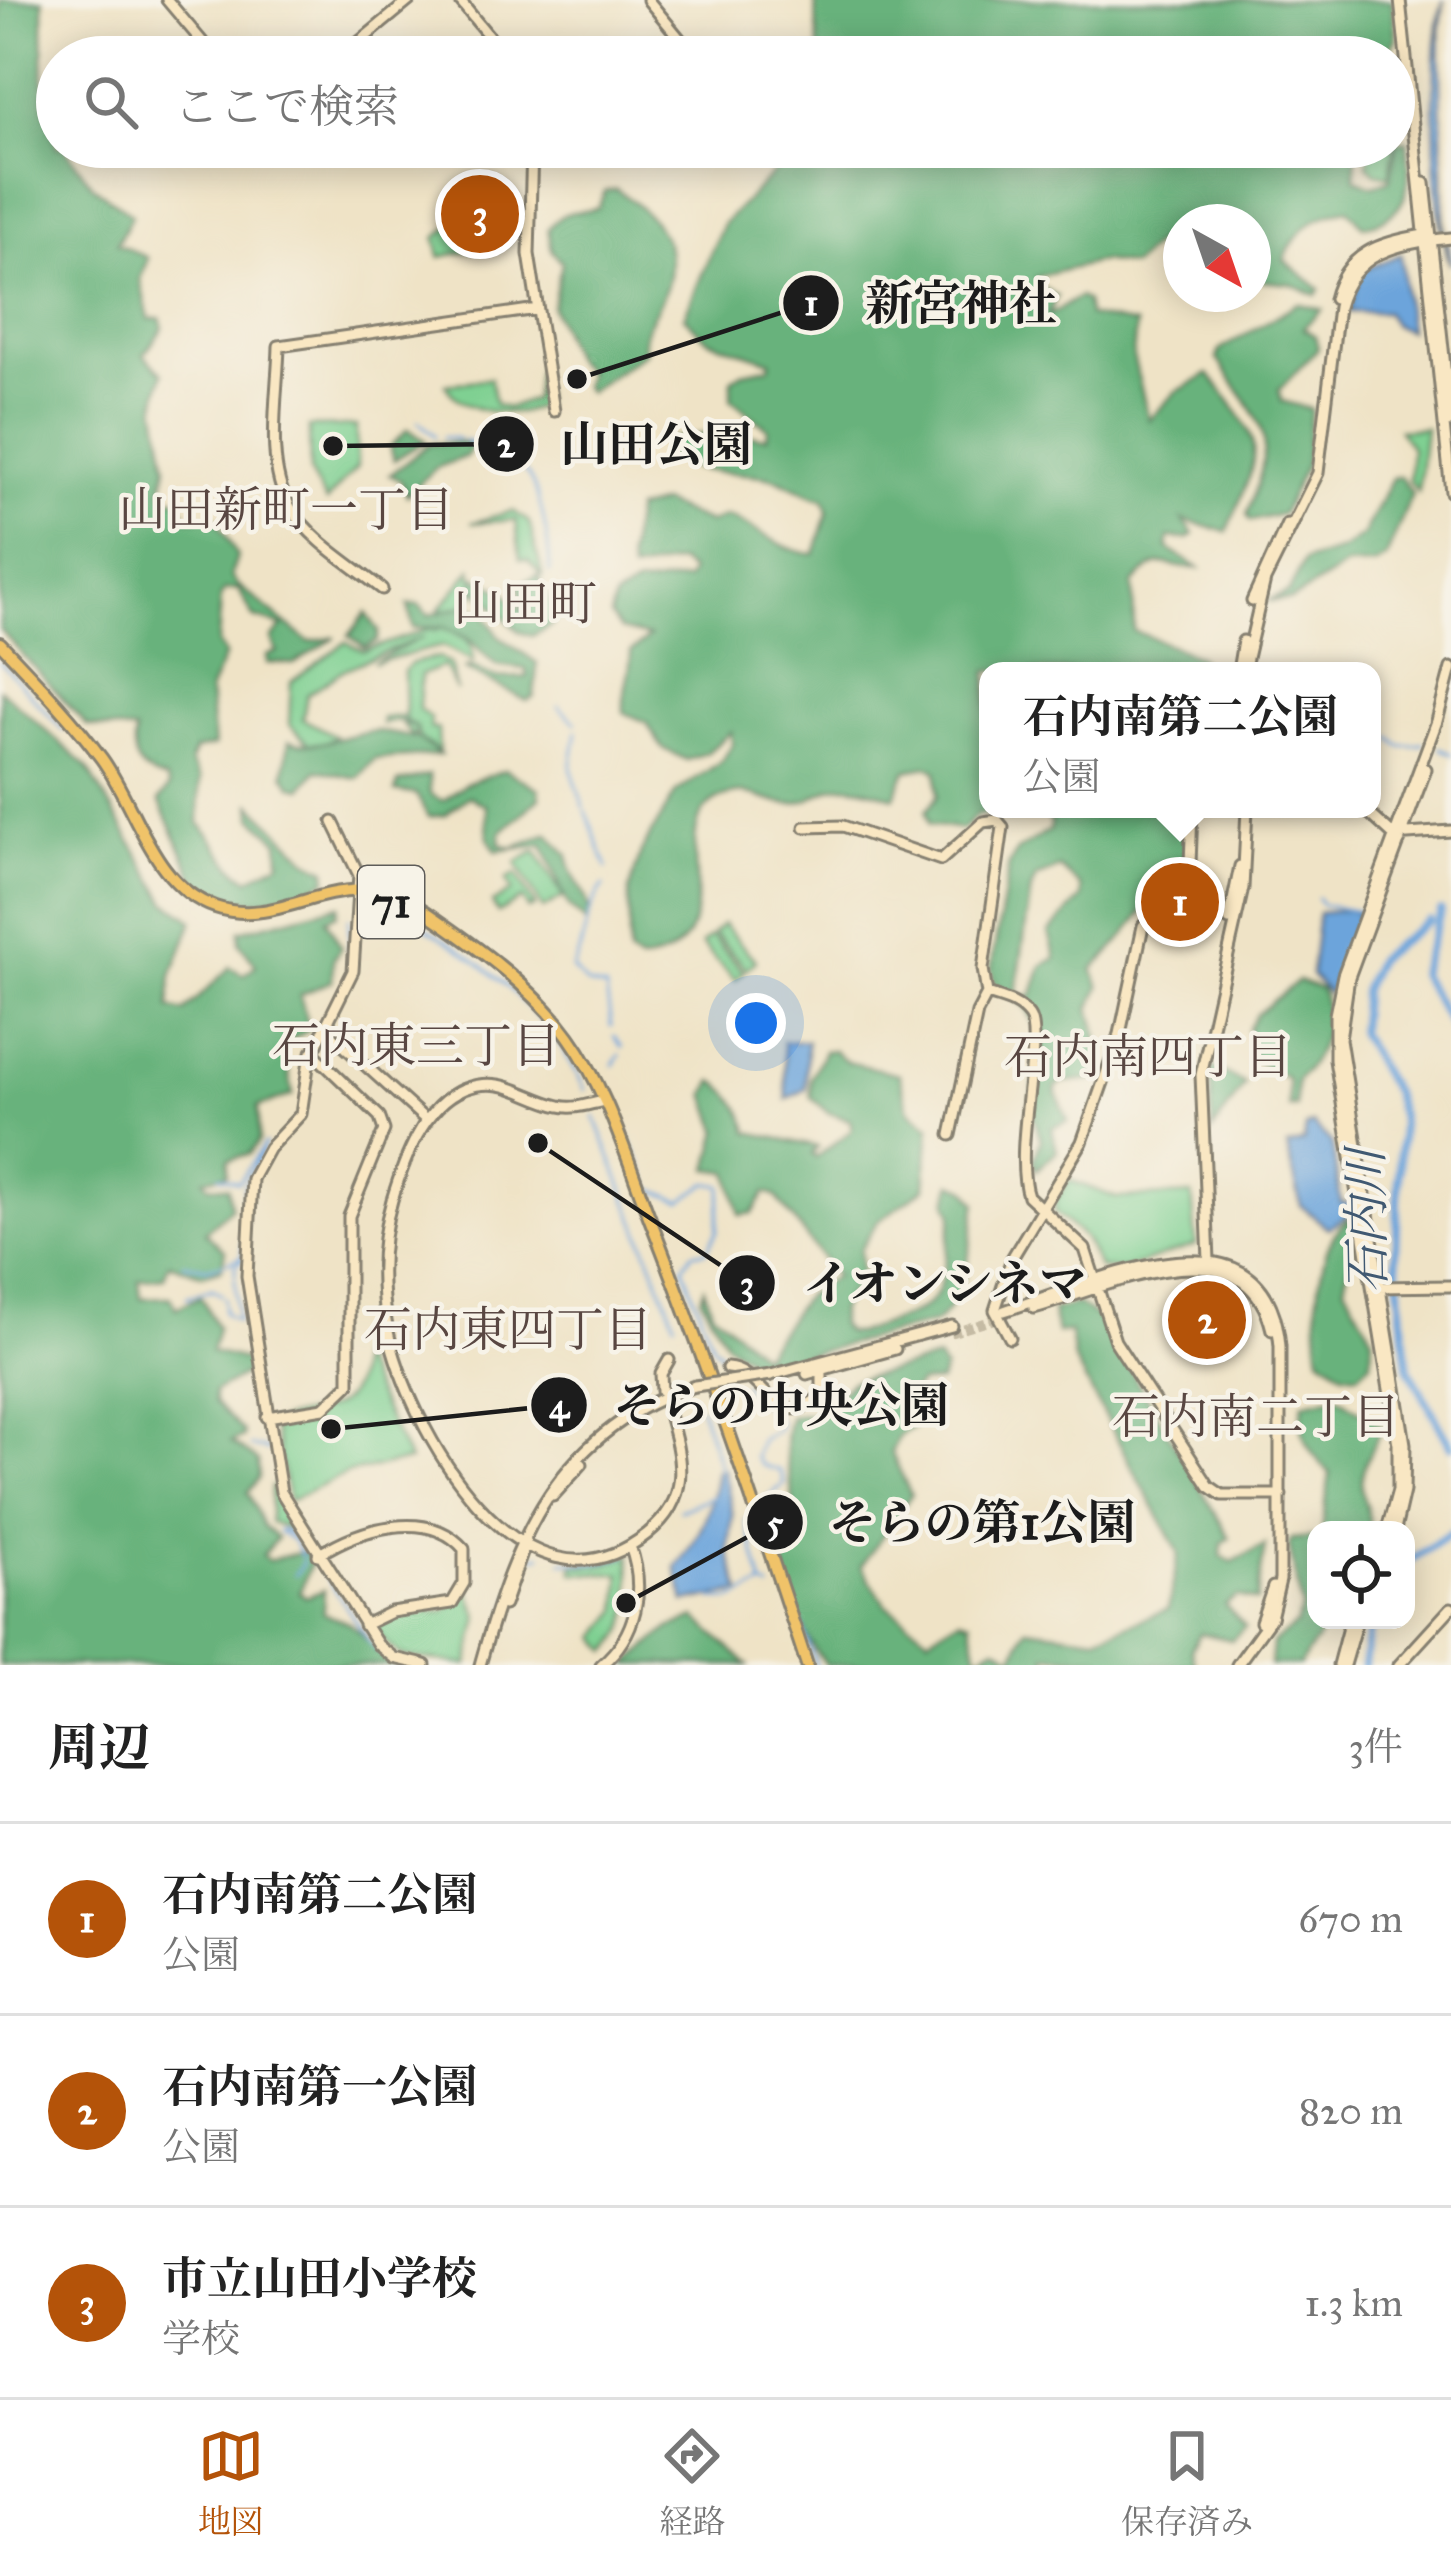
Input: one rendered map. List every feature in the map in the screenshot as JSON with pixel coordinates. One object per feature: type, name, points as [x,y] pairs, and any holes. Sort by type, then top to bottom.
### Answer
[{"type":"main road","name":"71","points":[[0,643],[101,758],[168,874],[186,891],[212,906],[252,911],[358,892],[417,906],[530,993],[572,1040],[602,1101],[669,1268],[805,1665]]},
{"type":"main road","name":"71","points":[[0,653],[94,758],[163,876],[193,903],[244,917],[358,892]]},
{"type":"main road","name":"71","points":[[602,1101],[805,1665]]},
{"type":"street","points":[[167,0],[197,36]]},
{"type":"street","points":[[366,36],[410,0]]},
{"type":"street","points":[[459,0],[489,36]]},
{"type":"street","points":[[648,0],[678,36]]},
{"type":"street","points":[[1402,0],[1407,36]]},
{"type":"street","points":[[1415,97],[1451,422]]},
{"type":"street","points":[[531,168],[529,254],[554,411]]},
{"type":"street","points":[[1434,239],[1451,492]]},
{"type":"street","points":[[1243,662],[1265,580],[1321,462],[1337,307],[1346,281],[1378,252],[1434,239]]},
{"type":"street","points":[[382,590],[299,519],[285,498],[277,469],[279,346],[537,309]]},
{"type":"street","points":[[1399,835],[1451,668]]},
{"type":"street","points":[[1392,1521],[1400,1457],[1381,1288],[1334,1039],[1343,975],[1451,695]]},
{"type":"street","points":[[1010,1338],[997,1320],[997,1299],[1012,1258],[1075,1158],[1106,1079],[1147,918],[1190,865],[1192,818]]},
{"type":"street","points":[[1204,1233],[1196,1063],[1240,871],[1243,818]]},
{"type":"street","points":[[1208,1263],[1202,1064],[1243,888],[1244,818]]},
{"type":"street","points":[[1377,818],[1399,835],[1451,832]]},
{"type":"street","points":[[333,822],[358,869],[353,971],[313,1052],[304,1109],[262,1158],[247,1200],[247,1276],[282,1495],[386,1654],[425,1665]]},
{"type":"street","points":[[805,827],[843,826],[941,860],[982,822],[1000,823],[1003,841],[983,969],[988,994],[977,1013],[951,1135]]},
{"type":"street","points":[[988,994],[1016,1004],[1034,1026],[1036,1044],[1024,1102],[1024,1184],[1043,1212],[1080,1241],[1115,1341],[1209,1486],[1222,1495],[1278,1495]]},
{"type":"street","points":[[326,1030],[426,1120]]},
{"type":"street","points":[[268,1418],[324,1408],[349,1384],[353,1367],[349,1222],[357,1189],[384,1135],[379,1116],[313,1052]]},
{"type":"street","points":[[602,1101],[560,1107],[513,1086],[486,1084],[449,1097],[426,1120],[396,1186],[386,1226],[382,1280],[389,1334],[448,1472],[472,1503],[524,1540],[578,1558],[630,1546],[666,1516],[680,1492],[682,1461],[668,1411]]},
{"type":"street","points":[[1005,1313],[1158,1264],[1236,1267],[1256,1280],[1276,1317],[1277,1601],[1233,1665]]},
{"type":"street","points":[[1381,1288],[1451,1286]]},
{"type":"street","points":[[482,1665],[524,1540],[547,1495],[598,1442],[652,1405],[696,1389],[823,1367],[952,1329]]},
{"type":"street","points":[[662,1390],[661,1374],[669,1360]]},
{"type":"street","points":[[727,1368],[746,1372],[770,1402],[782,1407],[816,1400],[825,1388],[823,1367]]},
{"type":"street","points":[[524,1540],[556,1492],[588,1458],[647,1414],[696,1389]]},
{"type":"street","points":[[318,1555],[367,1533],[414,1526],[440,1528],[464,1549],[464,1586],[452,1603],[391,1612],[364,1625]]},
{"type":"street","points":[[601,1665],[625,1640],[635,1611],[638,1585],[630,1546]]},
{"type":"street","points":[[1399,1665],[1451,1608]]},
{"type":"street","points":[[1341,1665],[1351,1629]]},
{"type":"green space","points":[[0,0],[43,0],[43,36],[36,36],[36,168],[80,168],[93,186],[132,215],[117,243],[148,258],[140,279],[149,319],[160,318],[163,328],[144,355],[163,373],[156,405],[167,466],[162,491],[167,499],[177,498],[188,519],[215,517],[237,556],[231,576],[238,585],[309,642],[336,637],[294,664],[267,663],[267,656],[277,652],[272,639],[283,626],[254,618],[238,589],[225,590],[218,644],[225,655],[209,692],[214,746],[195,750],[190,763],[200,780],[199,823],[249,879],[280,862],[279,842],[253,817],[252,804],[307,859],[326,869],[327,880],[294,894],[247,901],[198,885],[159,801],[169,787],[166,780],[138,764],[135,732],[87,726],[0,630]]},
{"type":"green space","points":[[815,0],[1392,0],[1396,36],[818,36]]},
{"type":"green space","points":[[778,168],[1355,168],[1355,178],[1373,186],[1390,179],[1392,168],[1409,168],[1405,196],[1391,215],[1363,226],[1348,209],[1326,215],[1309,225],[1289,249],[1284,260],[1320,289],[1316,295],[1271,282],[1271,204],[1163,204],[1163,236],[1132,266],[1102,261],[1036,277],[1040,286],[1057,296],[1048,316],[1079,297],[1086,301],[1088,316],[1136,325],[1133,356],[1149,420],[1176,392],[1209,374],[1250,434],[1252,464],[1227,532],[1183,520],[1194,534],[1188,539],[1169,538],[1168,549],[1199,568],[1158,565],[1133,584],[1134,631],[1198,656],[1202,662],[979,662],[979,815],[962,830],[929,825],[926,811],[938,796],[937,771],[928,766],[906,770],[895,797],[839,786],[795,804],[735,794],[709,805],[698,824],[696,905],[690,931],[673,950],[640,962],[629,955],[629,891],[641,852],[676,792],[722,761],[732,744],[731,732],[708,752],[687,760],[662,748],[647,723],[624,712],[631,652],[649,637],[620,630],[610,616],[615,598],[635,586],[687,580],[691,572],[679,562],[631,572],[628,558],[635,510],[662,503],[709,523],[726,516],[783,545],[815,554],[828,511],[824,499],[781,481],[681,463],[661,439],[718,433],[767,437],[768,428],[731,399],[732,379],[769,367],[771,361],[708,340],[684,317],[723,224]]},
{"type":"green space","points":[[1372,168],[1390,168],[1389,176]]},
{"type":"green space","points":[[616,189],[657,226],[665,240],[670,271],[646,330],[645,352],[588,392],[583,386],[587,373],[572,358],[552,307],[562,263],[552,250],[548,229],[565,214],[598,208],[605,191]]},
{"type":"green space","points":[[483,199],[507,223],[507,243],[440,257],[436,238]]},
{"type":"green space","points":[[1298,303],[1322,310],[1303,328],[1315,336],[1318,348],[1279,390],[1282,401],[1311,409],[1305,465],[1282,514],[1251,521],[1247,515],[1262,465],[1262,432],[1217,359],[1220,350]]},
{"type":"green space","points":[[538,370],[543,403],[519,412],[475,408],[446,385],[490,378],[495,405],[508,408],[534,399]]},
{"type":"green space","points":[[356,426],[357,467],[326,502],[310,473],[309,427]]},
{"type":"green space","points":[[1425,428],[1418,492],[1409,480],[1411,448],[1399,430]]},
{"type":"green space","points":[[408,429],[425,441],[394,460],[390,447]]},
{"type":"green space","points":[[429,444],[471,447],[467,456],[436,468],[407,495],[400,480],[390,475]]},
{"type":"green space","points":[[1400,476],[1412,494],[1386,558],[1375,565],[1346,566],[1292,600],[1268,601],[1289,592],[1304,561],[1342,550],[1363,535],[1392,478]]},
{"type":"green space","points":[[513,511],[529,522],[543,577],[528,560],[520,559],[516,520],[471,523]]},
{"type":"green space","points":[[472,569],[475,592],[465,606],[437,612]]},
{"type":"green space","points":[[538,575],[554,611],[553,624],[532,636],[519,632],[473,586],[473,576],[502,590],[523,611],[519,585]]},
{"type":"green space","points":[[408,605],[419,605],[429,615],[465,606],[483,612],[500,637],[537,663],[534,697],[527,701],[465,669],[470,666],[497,678],[527,677],[526,669],[496,665],[466,637],[442,627],[413,628]]},
{"type":"green space","points":[[366,613],[379,631],[377,641],[365,647],[349,636]]},
{"type":"green space","points":[[438,626],[434,631],[442,627],[465,639],[473,661],[443,646],[373,663],[423,637],[345,669],[307,695],[303,719],[336,736],[324,745],[309,744],[289,724],[291,682],[346,642],[364,651]]},
{"type":"green space","points":[[439,657],[450,664],[457,691],[444,666],[421,675],[419,709],[430,718],[431,729],[438,729],[439,752],[419,738],[417,729],[413,737],[399,720],[382,724],[382,718],[403,716],[404,723],[417,728],[405,720],[404,671],[411,663]]},
{"type":"green space","points":[[0,689],[87,767],[167,902],[193,920],[172,976],[169,1008],[184,1012],[230,967],[244,975],[256,965],[240,944],[240,931],[339,905],[337,914],[326,919],[341,947],[333,960],[332,981],[300,995],[309,1030],[283,1044],[293,1095],[258,1107],[259,1141],[249,1154],[228,1160],[227,1174],[204,1179],[208,1185],[228,1187],[231,1207],[205,1232],[225,1250],[222,1269],[202,1275],[169,1263],[164,1277],[139,1280],[141,1298],[171,1297],[176,1308],[201,1296],[217,1328],[211,1352],[245,1360],[252,1370],[214,1392],[214,1402],[243,1432],[243,1437],[231,1442],[258,1461],[259,1478],[248,1492],[263,1526],[277,1538],[263,1555],[268,1560],[303,1552],[313,1557],[300,1592],[306,1597],[324,1590],[323,1612],[351,1625],[399,1665],[0,1665]]},
{"type":"green space","points":[[376,731],[418,738],[440,755],[375,759],[357,778],[317,770],[302,788],[292,786],[284,774],[289,741],[322,743]]},
{"type":"green space","points":[[505,770],[539,789],[540,798],[501,832],[500,844],[512,848],[548,833],[568,855],[588,904],[587,923],[568,906],[543,845],[496,851],[488,838],[486,806],[469,796],[445,815],[428,817],[416,794],[395,792],[398,783],[429,775],[430,794],[443,801],[467,783]]},
{"type":"green space","points":[[1048,818],[1175,818],[1187,838],[1188,850],[1178,871],[1093,969],[1100,987],[1090,1009],[1097,1034],[1096,1071],[1093,1080],[1061,1083],[1055,1089],[1068,1121],[1052,1128],[1057,1151],[1036,1170],[1033,1161],[1041,1140],[1030,1106],[1042,1040],[1026,1006],[994,983],[991,969],[1009,865],[1017,851],[1050,830]],"holes":[[[1060,868],[1081,887],[1082,898],[1049,933],[1056,958],[1042,966],[1032,996],[1016,995],[1036,878]]]},
{"type":"green space","points":[[536,851],[563,897],[543,909],[516,863]]},
{"type":"green space","points":[[516,874],[535,906],[528,909],[522,899],[498,913],[492,903],[512,891],[506,880]]},
{"type":"green space","points":[[1187,880],[1201,884],[1191,925],[1153,917]]},
{"type":"green space","points":[[723,924],[756,961],[747,969],[713,933]]},
{"type":"green space","points":[[711,936],[744,972],[735,980],[701,944]]},
{"type":"green space","points":[[1298,981],[1321,989],[1326,1014],[1319,1049],[1297,1080],[1296,1107],[1289,1107],[1288,1079],[1254,1060],[1248,1029],[1257,1014]]},
{"type":"green space","points":[[834,1050],[847,1062],[899,1074],[909,1110],[930,1126],[925,1188],[877,1222],[860,1250],[861,1274],[839,1311],[839,1324],[846,1333],[857,1333],[909,1315],[934,1298],[953,1214],[948,1202],[952,1183],[966,1188],[977,1203],[966,1269],[955,1299],[935,1323],[759,1366],[726,1343],[701,1298],[704,1288],[712,1310],[762,1355],[805,1296],[835,1276],[776,1196],[765,1193],[753,1213],[740,1215],[729,1172],[709,1169],[719,1130],[706,1094],[714,1081],[737,1103],[749,1132],[818,1147],[812,1154],[816,1158],[852,1130],[850,1120],[829,1113],[811,1097],[811,1078],[824,1051]]},
{"type":"green space","points":[[1211,1066],[1245,1084],[1212,1131]]},
{"type":"green space","points":[[1069,1180],[1117,1198],[1192,1195],[1196,1245],[1124,1269],[1100,1269],[1084,1238],[1055,1212],[1055,1201]]},
{"type":"green space","points":[[1349,1218],[1355,1234],[1345,1286],[1373,1337],[1371,1362],[1358,1374],[1343,1372],[1320,1356],[1318,1340],[1323,1262],[1338,1229]]},
{"type":"green space","points":[[1192,1303],[1224,1312],[1236,1336],[1197,1342],[1174,1307]]},
{"type":"green space","points":[[1077,1304],[1100,1319],[1230,1538],[1222,1543],[1221,1556],[1232,1562],[1265,1545],[1257,1601],[1237,1597],[1225,1605],[1245,1627],[1232,1640],[1200,1633],[1191,1649],[1195,1665],[1101,1665],[1101,1659],[1046,1655],[1050,1665],[826,1665],[799,1618],[779,1544],[778,1527],[794,1509],[785,1451],[790,1416],[819,1413],[852,1381],[937,1359],[944,1369],[940,1382],[920,1383],[912,1391],[927,1417],[899,1436],[891,1452],[911,1495],[861,1566],[886,1605],[929,1637],[960,1618],[971,1621],[978,1656],[996,1646],[1014,1656],[1027,1628],[1097,1637],[1168,1609],[1179,1553],[1074,1360],[1070,1332],[1057,1333],[1052,1310]]},
{"type":"green space","points":[[357,1356],[409,1461],[348,1473],[289,1501],[272,1423],[341,1401],[350,1392]]},
{"type":"green space","points":[[1337,1395],[1383,1427],[1362,1475],[1368,1521],[1323,1521],[1330,1473],[1306,1442],[1303,1403]]},
{"type":"green space","points":[[274,1487],[294,1530],[270,1522]]},
{"type":"green space","points":[[1307,1538],[1307,1629],[1325,1629],[1299,1665],[1270,1665],[1272,1643],[1296,1625],[1302,1608],[1289,1545],[1292,1539]]},
{"type":"green space","points":[[630,1555],[628,1619],[608,1651],[598,1637],[618,1611],[621,1574],[573,1573],[573,1566],[603,1565]]},
{"type":"green space","points":[[467,1587],[479,1618],[468,1665],[401,1656],[371,1629],[398,1614],[445,1611]]},
{"type":"green space","points":[[696,1618],[748,1665],[628,1664],[670,1628]]},
{"type":"water","points":[[1444,0],[1440,32],[1444,229],[1451,264],[1440,213],[1434,133],[1436,52]]},
{"type":"water","points":[[1401,254],[1408,330],[1393,325],[1386,312],[1349,312],[1361,271]]},
{"type":"water","points":[[1348,910],[1359,914],[1329,994],[1311,975],[1318,913]]},
{"type":"water","points":[[807,1041],[806,1089],[787,1099],[783,1042]]},
{"type":"water","points":[[1313,1124],[1332,1144],[1341,1203],[1349,1203],[1351,1212],[1328,1228],[1301,1206],[1287,1147],[1304,1142],[1306,1127]]},
{"type":"water","points":[[724,1469],[733,1516],[728,1550],[741,1592],[685,1602],[676,1567],[704,1520],[717,1471]]},
{"type":"waterway","points":[[418,421],[435,436]]},
{"type":"waterway","points":[[443,437],[459,439]]},
{"type":"waterway","points":[[465,441],[513,462],[530,479],[543,518],[550,572]]},
{"type":"waterway","points":[[0,662],[63,730]]},
{"type":"waterway","name":"石内川","points":[[558,706],[576,723]]},
{"type":"waterway","name":"石内川","points":[[577,731],[571,768],[584,807]]},
{"type":"waterway","points":[[1390,737],[1401,746],[1423,744]]},
{"type":"waterway","points":[[1440,748],[1451,754]]},
{"type":"waterway","name":"石内川","points":[[586,811],[607,868]]},
{"type":"waterway","name":"石内川","points":[[604,886],[572,969],[588,985],[606,989],[611,1026]]},
{"type":"waterway","points":[[1317,898],[1322,905],[1361,912]]},
{"type":"waterway","points":[[381,908],[440,937],[500,981],[551,1034],[585,1090]]},
{"type":"waterway","points":[[1441,911],[1420,974],[1451,1026]]},
{"type":"waterway","points":[[349,919],[350,958]]},
{"type":"waterway","name":"石内川","points":[[1429,920],[1377,959],[1363,990],[1359,1032],[1393,1092],[1401,1118],[1396,1256],[1408,1367],[1451,1446]]},
{"type":"waterway","name":"石内川","points":[[614,1036],[622,1047]]},
{"type":"waterway","name":"石内川","points":[[614,1065],[620,1055]]},
{"type":"waterway","name":"石内川","points":[[608,1086],[609,1093]]},
{"type":"waterway","name":"石内川","points":[[614,1102],[651,1189],[682,1201],[707,1183],[722,1186],[717,1231],[706,1251],[692,1253],[683,1267],[712,1345],[729,1362]]},
{"type":"waterway","points":[[595,1117],[675,1322]]},
{"type":"waterway","points":[[219,1176],[239,1182],[265,1144]]},
{"type":"waterway","points":[[235,1275],[235,1265],[242,1260],[244,1189],[263,1148]]},
{"type":"waterway","points":[[227,1263],[241,1257]]},
{"type":"waterway","points":[[183,1263],[206,1268],[223,1264]]},
{"type":"waterway","points":[[224,1305],[224,1313],[237,1321],[235,1279]]},
{"type":"waterway","points":[[187,1297],[213,1289],[221,1295]]},
{"type":"waterway","name":"石内川","points":[[743,1384],[779,1421],[777,1430],[760,1440],[755,1457],[761,1465],[780,1471],[784,1484],[760,1503]]},
{"type":"waterway","points":[[700,1407],[721,1470]]},
{"type":"waterway","points":[[250,1446],[268,1450]]},
{"type":"waterway","points":[[680,1510],[714,1496]]},
{"type":"waterway","name":"石内川","points":[[746,1520],[763,1585],[770,1589]]},
{"type":"waterway","points":[[279,1530],[298,1534],[373,1647],[401,1665]]},
{"type":"waterway","points":[[279,1532],[293,1540],[302,1557]]},
{"type":"waterway","name":"石内川","points":[[1415,1557],[1451,1533]]},
{"type":"waterway","points":[[528,1557],[542,1555]]},
{"type":"waterway","points":[[562,1562],[598,1563],[625,1555]]},
{"type":"waterway","points":[[295,1575],[303,1561]]},
{"type":"waterway","points":[[493,1662],[524,1561]]},
{"type":"waterway","points":[[713,1599],[731,1600],[762,1586]]},
{"type":"waterway","name":"石内川","points":[[790,1593],[816,1665]]},
{"type":"waterway","name":"石内川","points":[[1364,1665],[1370,1629]]},
{"type":"tunnel","points":[[951,1333],[1006,1316]]},
{"type":"place","name":"市立山田小学校","points":[[480,214]]},
{"type":"place","name":"新宮神社","points":[[577,379]]},
{"type":"place","name":"山田公園","points":[[333,446]]},
{"type":"place","name":"石内南第二公園","points":[[1180,902]]},
{"type":"place","name":"イオンシネマ","points":[[538,1143]]},
{"type":"place","name":"石内南第一公園","points":[[1207,1320]]},
{"type":"place","name":"そらの中央公園","points":[[331,1429]]},
{"type":"place","name":"そらの第1公園","points":[[626,1603]]},
{"type":"district","name":"山田新町一丁目","points":[[286,509]]},
{"type":"district","name":"山田町","points":[[525,603]]},
{"type":"district","name":"石内東三丁目","points":[[416,1045]]},
{"type":"district","name":"石内南四丁目","points":[[1148,1056]]},
{"type":"district","name":"石内東四丁目","points":[[508,1329]]},
{"type":"district","name":"石内南二丁目","points":[[1256,1416]]}]
